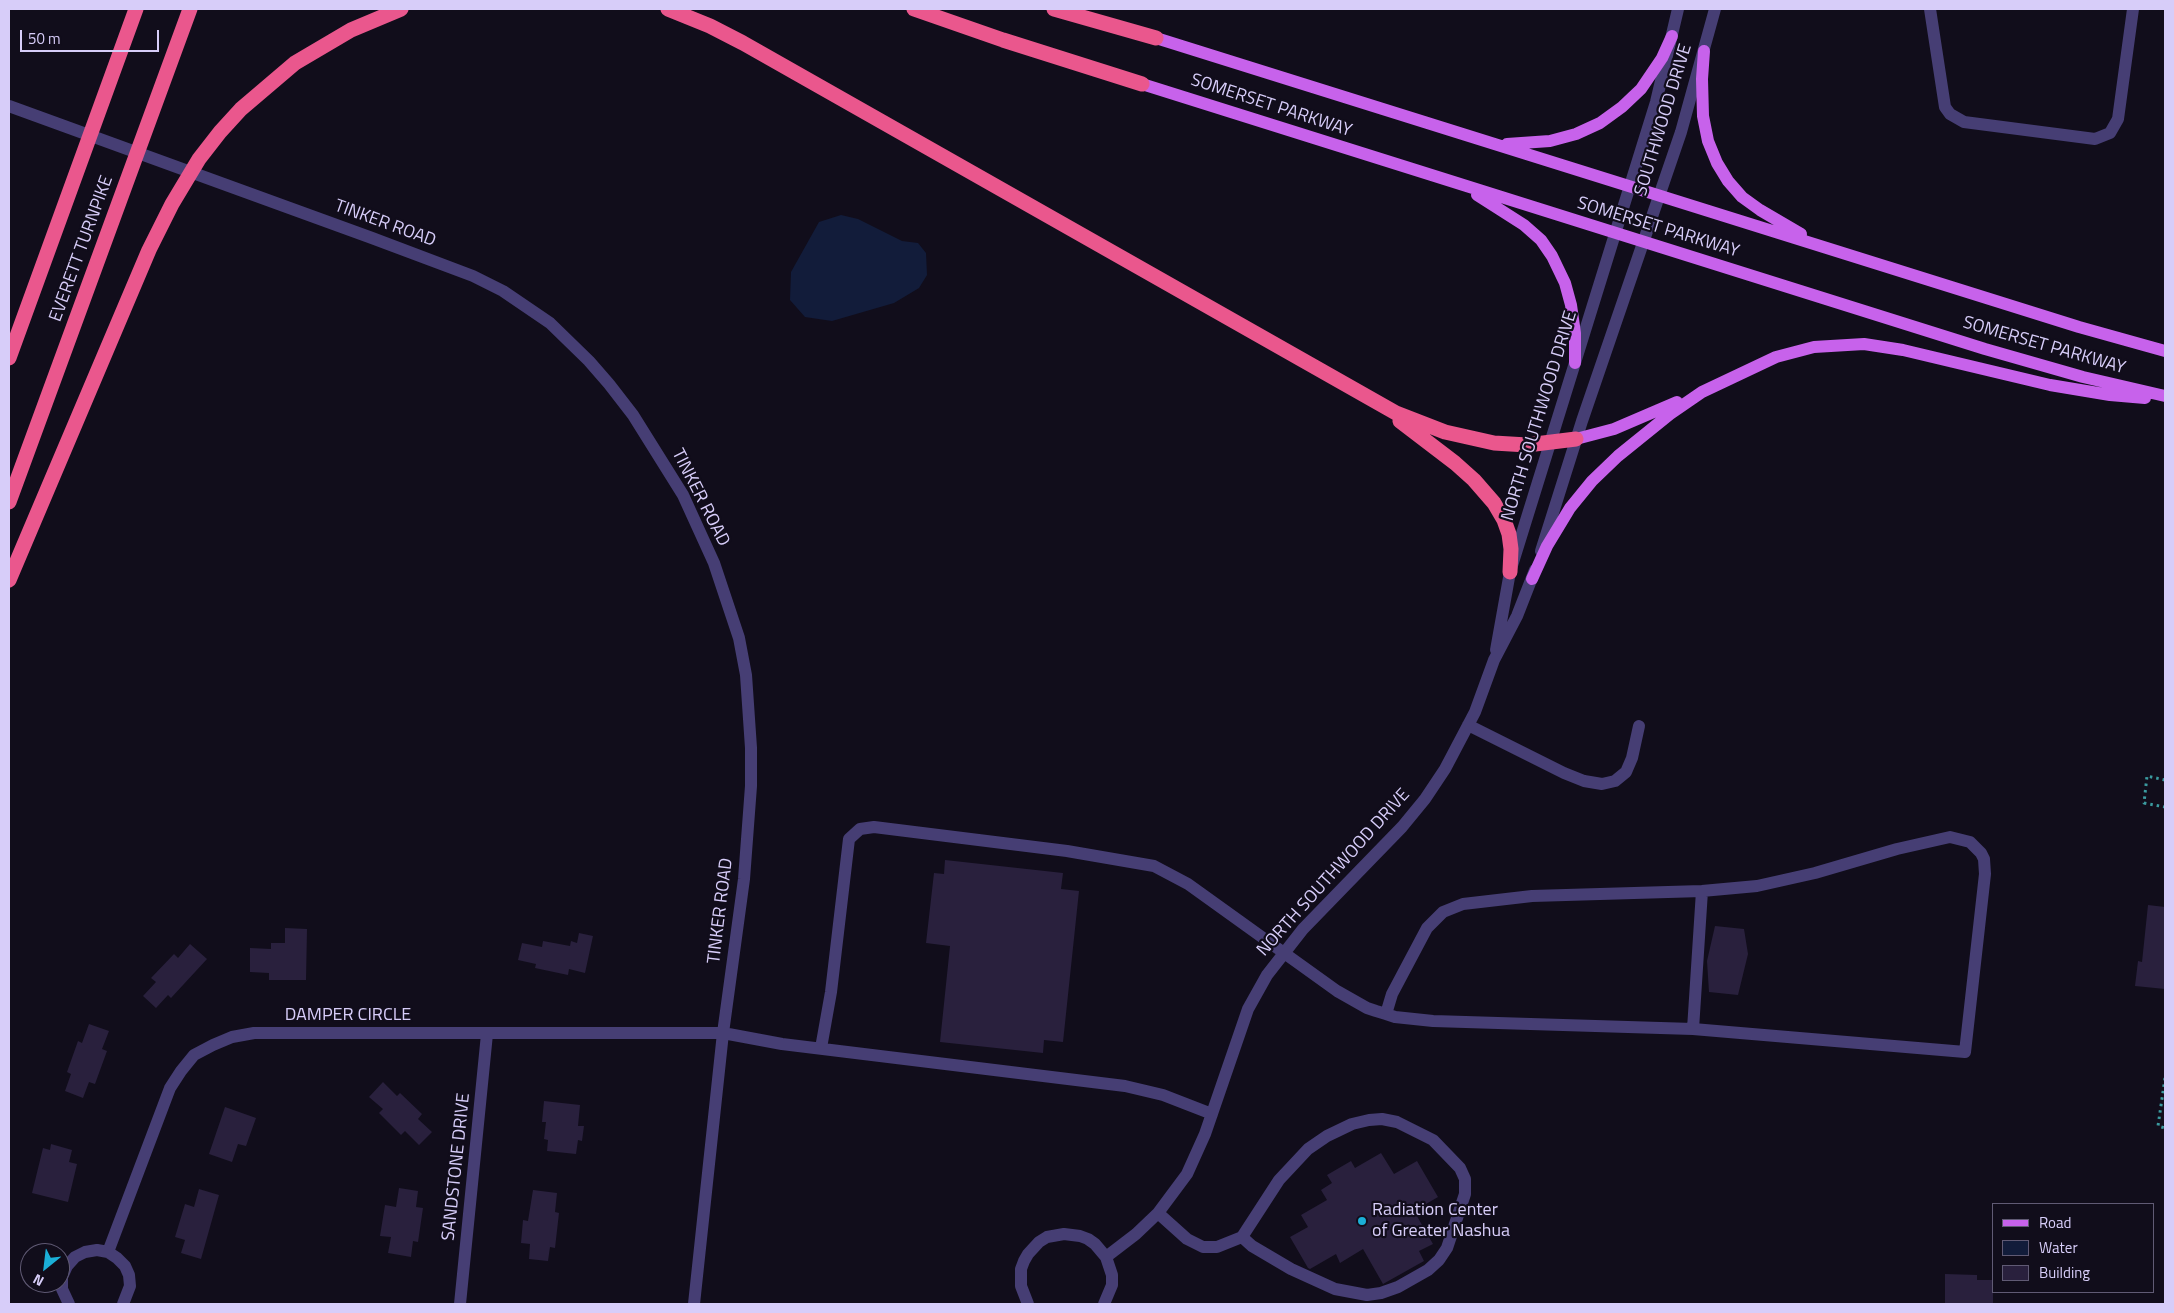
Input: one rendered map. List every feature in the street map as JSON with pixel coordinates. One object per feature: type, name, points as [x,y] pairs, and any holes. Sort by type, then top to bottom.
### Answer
[{"type":"highway","points":[[113,72],[132,9]]},
{"type":"highway","name":"EVERETT TURNPIKE","points":[[9,358],[136,9]]},
{"type":"highway","name":"EVERETT TURNPIKE","points":[[9,502],[190,9]]},
{"type":"highway","points":[[9,580],[149,250],[172,204],[199,160],[220,132],[241,109],[296,63],[351,30],[401,9]]},
{"type":"highway","points":[[668,9],[710,26],[743,43],[1396,413],[1430,427],[1462,437],[1511,444],[1550,443],[1576,439]]},
{"type":"highway","points":[[914,9],[1003,40],[1142,84]]},
{"type":"highway","points":[[1054,9],[1156,38]]},
{"type":"highway","points":[[1076,9],[1156,38]]},
{"type":"highway","points":[[1336,380],[1413,430],[1446,455],[1482,488],[1500,512],[1507,527],[1511,550],[1510,572]]},
{"type":"main road","points":[[1486,142],[1518,144],[1550,141],[1576,134],[1600,123],[1633,98],[1649,79],[1662,58],[1672,36]]},
{"type":"main road","name":"SOMERSET PARKWAY","points":[[1156,38],[2079,327],[2165,351]]},
{"type":"main road","points":[[1704,51],[1702,79],[1703,116],[1708,141],[1722,173],[1734,190],[1760,210],[1837,251]]},
{"type":"main road","name":"SOMERSET PARKWAY","points":[[1142,84],[2017,359],[2165,396]]},
{"type":"main road","points":[[1446,180],[1505,211],[1533,232],[1547,248],[1562,274],[1568,293],[1575,333],[1575,363]]},
{"type":"main road","points":[[1576,439],[1625,424],[1702,392],[1776,357],[1814,347],[1864,344],[1903,350],[2077,390],[2138,398],[2165,396]]},
{"type":"main road","points":[[1532,579],[1554,533],[1592,481],[1642,436],[1702,392]]},
{"type":"street","name":"SOUTHWOOD DRIVE","points":[[1629,186],[1656,102],[1678,9]]},
{"type":"street","name":"SOUTHWOOD DRIVE","points":[[1644,242],[1686,115],[1715,9]]},
{"type":"street","points":[[1930,9],[1945,107],[1950,114],[1964,122],[2095,139],[2110,133],[2118,120],[2132,9]]},
{"type":"street","name":"TINKER ROAD","points":[[9,106],[424,257],[503,291],[550,323],[589,361],[633,415],[664,464],[704,538],[722,583],[739,638],[746,675],[751,748],[748,834],[744,880],[723,1033],[694,1304]]},
{"type":"street","name":"NORTH SOUTHWOOD DRIVE","points":[[1494,660],[1502,604],[1510,572],[1629,186]]},
{"type":"street","name":"NORTH SOUTHWOOD DRIVE","points":[[1106,1257],[1136,1234],[1158,1213],[1187,1174],[1205,1134],[1248,1010],[1263,981],[1283,952],[1314,917],[1376,855],[1414,812],[1445,769],[1468,725],[1494,660],[1517,616],[1532,579],[1576,439],[1644,242]]},
{"type":"street","points":[[1468,725],[1564,773],[1584,781],[1602,784],[1615,781],[1626,772],[1632,758],[1640,726]]},
{"type":"street","points":[[821,1048],[831,992],[849,839],[860,829],[874,827],[1058,849],[1154,866],[1188,884],[1337,991],[1367,1008],[1386,1014],[1433,1021],[1693,1029],[1965,1052],[1985,866],[1984,859],[1976,846],[1963,839],[1950,837],[1897,849],[1815,873],[1757,886],[1702,891],[1532,896],[1475,902],[1454,907],[1437,917],[1427,928],[1392,994],[1386,1014]]},
{"type":"street","points":[[1693,1029],[1702,891]]},
{"type":"street","name":"DAMPER CIRCLE","points":[[108,1252],[170,1088],[180,1071],[194,1055],[232,1037],[254,1033],[723,1033],[782,1044],[1125,1086],[1163,1095],[1212,1114]]},
{"type":"street","name":"SANDSTONE DRIVE","points":[[460,1304],[487,1034]]},
{"type":"street","points":[[1158,1213],[1175,1230],[1203,1247],[1217,1246],[1242,1237],[1279,1180],[1308,1149],[1327,1136],[1352,1124],[1369,1120],[1382,1119],[1398,1122],[1432,1140],[1460,1168],[1465,1179],[1465,1194],[1447,1248],[1439,1260],[1428,1270],[1406,1283],[1381,1292],[1367,1295],[1335,1289],[1291,1269],[1242,1237]]},
{"type":"street","points":[[1028,1304],[1021,1286],[1021,1269],[1028,1254],[1040,1242],[1055,1235],[1064,1234],[1080,1236],[1095,1244],[1106,1257],[1112,1275],[1112,1285],[1104,1304]]},
{"type":"street","points":[[69,1304],[62,1289],[62,1277],[67,1266],[74,1258],[85,1252],[97,1250],[108,1252],[118,1258],[129,1275],[130,1286],[128,1296],[123,1304]]},
{"type":"path","points":[[2165,780],[2147,776],[2144,804],[2165,807]]},
{"type":"path","points":[[2165,1078],[2158,1126],[2165,1128]]},
{"type":"water","points":[[841,215],[858,219],[902,241],[918,243],[926,253],[927,275],[919,288],[894,303],[832,321],[805,317],[790,300],[791,272],[819,222]]},
{"type":"building","points":[[945,860],[1063,873],[1061,889],[1079,891],[1063,1042],[1044,1040],[1043,1053],[940,1042],[950,946],[926,943],[934,873],[944,874]]},
{"type":"building","points":[[2148,905],[2165,907],[2165,989],[2135,986],[2138,961],[2142,962]]},
{"type":"building","points":[[1715,926],[1744,929],[1748,954],[1738,995],[1709,992],[1707,961]]},
{"type":"building","points":[[285,928],[307,929],[306,980],[269,980],[269,973],[250,972],[250,948],[271,949],[271,943],[285,943]]},
{"type":"building","points":[[579,933],[593,936],[585,973],[569,969],[568,975],[535,968],[536,964],[518,960],[522,943],[542,947],[543,941],[570,946],[571,941],[577,943]]},
{"type":"building","points":[[190,944],[207,959],[171,998],[168,995],[156,1008],[143,996],[156,982],[151,978],[174,954],[178,958]]},
{"type":"building","points":[[89,1024],[109,1031],[102,1049],[107,1051],[95,1084],[89,1082],[83,1098],[65,1091],[71,1074],[67,1072],[78,1041],[82,1043]]},
{"type":"building","points":[[383,1082],[397,1096],[400,1093],[422,1114],[418,1119],[432,1132],[419,1145],[405,1131],[401,1135],[379,1113],[383,1109],[369,1097]]},
{"type":"building","points":[[544,1101],[580,1105],[578,1126],[584,1126],[582,1141],[578,1140],[576,1154],[547,1151],[548,1140],[544,1139],[546,1122],[542,1122]]},
{"type":"building","points":[[225,1107],[256,1118],[246,1146],[238,1144],[232,1162],[209,1154]]},
{"type":"building","points":[[51,1144],[72,1150],[69,1162],[77,1164],[68,1202],[32,1193],[43,1148],[50,1150]]},
{"type":"building","name":"Radiation Center of Greater Nashua","points":[[1381,1153],[1394,1174],[1417,1161],[1438,1197],[1414,1211],[1433,1244],[1419,1251],[1424,1261],[1383,1284],[1363,1249],[1340,1263],[1336,1254],[1310,1269],[1308,1268],[1290,1237],[1308,1227],[1301,1215],[1327,1200],[1321,1190],[1332,1183],[1327,1175],[1351,1161],[1355,1168]]},
{"type":"building","points":[[399,1188],[418,1191],[416,1207],[423,1208],[418,1242],[413,1241],[411,1257],[388,1253],[391,1237],[380,1236],[385,1205],[396,1207]]},
{"type":"building","points":[[199,1189],[219,1195],[201,1259],[181,1253],[185,1240],[175,1237],[185,1204],[194,1207]]},
{"type":"building","points":[[533,1190],[557,1193],[555,1212],[559,1213],[555,1248],[550,1247],[548,1261],[529,1259],[530,1244],[521,1243],[523,1220],[528,1221]]},
{"type":"building","points":[[1945,1274],[1977,1275],[1977,1280],[1992,1280],[1993,1304],[1945,1303]]},
{"type":"place","name":"Radiation Center of Greater Nashua","points":[[1362,1221]]}]
